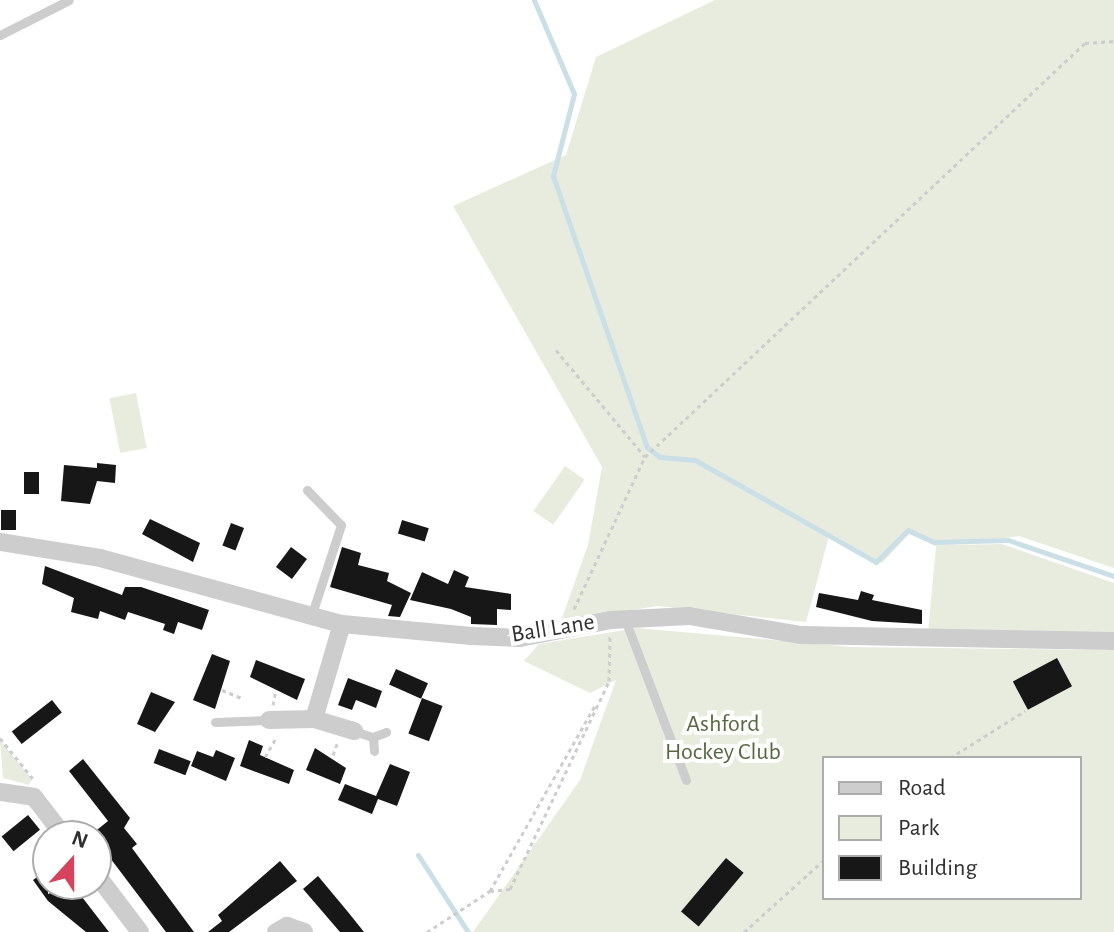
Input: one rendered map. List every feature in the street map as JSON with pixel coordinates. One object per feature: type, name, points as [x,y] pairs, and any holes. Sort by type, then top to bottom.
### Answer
[{"type":"street","name":"Ball Lane","points":[[0,542],[100,558],[342,624],[520,638],[618,621],[689,616],[801,635],[1114,641]]},
{"type":"street","points":[[314,719],[342,624]]},
{"type":"street","points":[[269,720],[314,719],[354,731]]},
{"type":"street","points":[[1,789],[34,797],[52,820]]},
{"type":"street","points":[[112,895],[140,932]]},
{"type":"street","points":[[276,932],[287,926],[304,932]]},
{"type":"lane","points":[[0,35],[69,0]]},
{"type":"lane","points":[[307,490],[341,525],[311,617]]},
{"type":"lane","points":[[618,621],[686,780]]},
{"type":"lane","points":[[215,722],[269,720]]},
{"type":"lane","points":[[354,731],[373,737],[386,732]]},
{"type":"lane","points":[[373,737],[374,751]]},
{"type":"path","points":[[564,631],[646,456],[1085,43],[1114,41]]},
{"type":"path","points":[[556,350],[646,456]]},
{"type":"path","points":[[427,932],[490,891],[510,889],[609,681],[618,621]]},
{"type":"path","points":[[222,690],[242,698]]},
{"type":"path","points":[[490,891],[601,698]]},
{"type":"path","points":[[953,756],[1025,711]]},
{"type":"path","points":[[265,757],[272,740],[284,735]]},
{"type":"path","points":[[0,738],[34,780],[34,797]]},
{"type":"path","points":[[744,932],[822,862]]},
{"type":"green space","points":[[715,0],[1114,0],[1114,568],[1019,536],[949,545],[1002,544],[1114,583],[1114,632],[928,633],[936,546],[909,534],[882,563],[829,536],[806,622],[658,606],[561,621],[588,545],[602,467],[453,206],[566,155],[596,57]]},
{"type":"green space","points":[[136,393],[147,448],[120,453],[109,398]]},
{"type":"green space","points":[[565,466],[585,480],[553,525],[533,511]]},
{"type":"green space","name":"Ashford Hockey Club","points":[[637,628],[851,647],[1114,650],[1114,932],[473,932],[580,780],[616,680],[590,693],[524,661],[539,644]]},
{"type":"green space","points":[[0,740],[32,779],[29,785],[3,778]]},
{"type":"building","points":[[97,463],[116,465],[115,483],[97,481],[90,504],[61,501],[64,465],[97,468]]},
{"type":"building","points":[[24,472],[39,472],[39,494],[24,494]]},
{"type":"building","points":[[1,510],[16,510],[16,530],[1,530]]},
{"type":"building","points":[[150,519],[200,543],[193,562],[142,534]]},
{"type":"building","points":[[402,520],[429,528],[425,542],[398,533]]},
{"type":"building","points":[[231,523],[244,528],[235,550],[222,545]]},
{"type":"building","points":[[291,547],[307,559],[292,579],[276,567]]},
{"type":"building","points":[[342,547],[361,553],[358,565],[389,573],[387,581],[411,593],[400,617],[388,616],[392,605],[330,587]]},
{"type":"building","points":[[45,566],[122,595],[125,587],[141,587],[209,610],[202,630],[178,622],[174,634],[163,630],[165,624],[128,612],[125,620],[100,611],[98,619],[71,612],[74,598],[42,584]]},
{"type":"building","points":[[454,570],[469,577],[465,587],[511,594],[511,610],[497,609],[497,625],[471,624],[471,617],[451,609],[410,600],[422,572],[448,584]]},
{"type":"building","points":[[861,591],[874,595],[872,600],[922,610],[922,624],[872,621],[816,607],[819,593],[858,600]]},
{"type":"building","points":[[212,654],[230,661],[215,709],[193,700]]},
{"type":"building","points":[[1057,658],[1072,686],[1028,710],[1013,681]]},
{"type":"building","points":[[256,660],[305,679],[297,700],[250,677]]},
{"type":"building","points":[[396,669],[428,683],[421,699],[389,685]]},
{"type":"building","points":[[348,678],[382,691],[376,708],[356,700],[352,710],[338,705]]},
{"type":"building","points":[[151,692],[175,702],[155,732],[137,724]]},
{"type":"building","points":[[422,698],[443,706],[429,741],[408,733]]},
{"type":"building","points":[[52,700],[62,713],[22,744],[12,731]]},
{"type":"building","points":[[249,740],[263,746],[260,755],[294,770],[289,784],[240,766]]},
{"type":"building","points":[[315,748],[346,768],[340,784],[306,770]]},
{"type":"building","points":[[159,749],[191,761],[185,775],[154,763]]},
{"type":"building","points":[[216,750],[235,758],[226,781],[191,766],[197,751],[213,757]]},
{"type":"building","points":[[83,759],[130,818],[124,828],[137,844],[132,848],[194,932],[166,932],[112,860],[112,820],[107,820],[69,771]]},
{"type":"building","points":[[390,764],[410,772],[397,806],[378,799],[372,814],[338,800],[345,784],[376,796]]},
{"type":"building","points":[[28,815],[32,820],[32,836],[14,851],[2,836]]},
{"type":"building","points":[[726,858],[744,873],[699,926],[681,912]]},
{"type":"building","points":[[280,861],[297,881],[229,932],[208,932],[222,921],[218,915]]},
{"type":"building","points":[[318,876],[364,932],[340,932],[303,889]]},
{"type":"building","points":[[84,900],[109,932],[86,932],[48,901]]},
{"type":"waterway","points":[[534,0],[574,94],[553,176],[647,447],[660,457],[695,460],[876,562],[908,530],[934,542],[1008,540],[1114,576]]},
{"type":"waterway","points":[[418,855],[468,932]]}]
